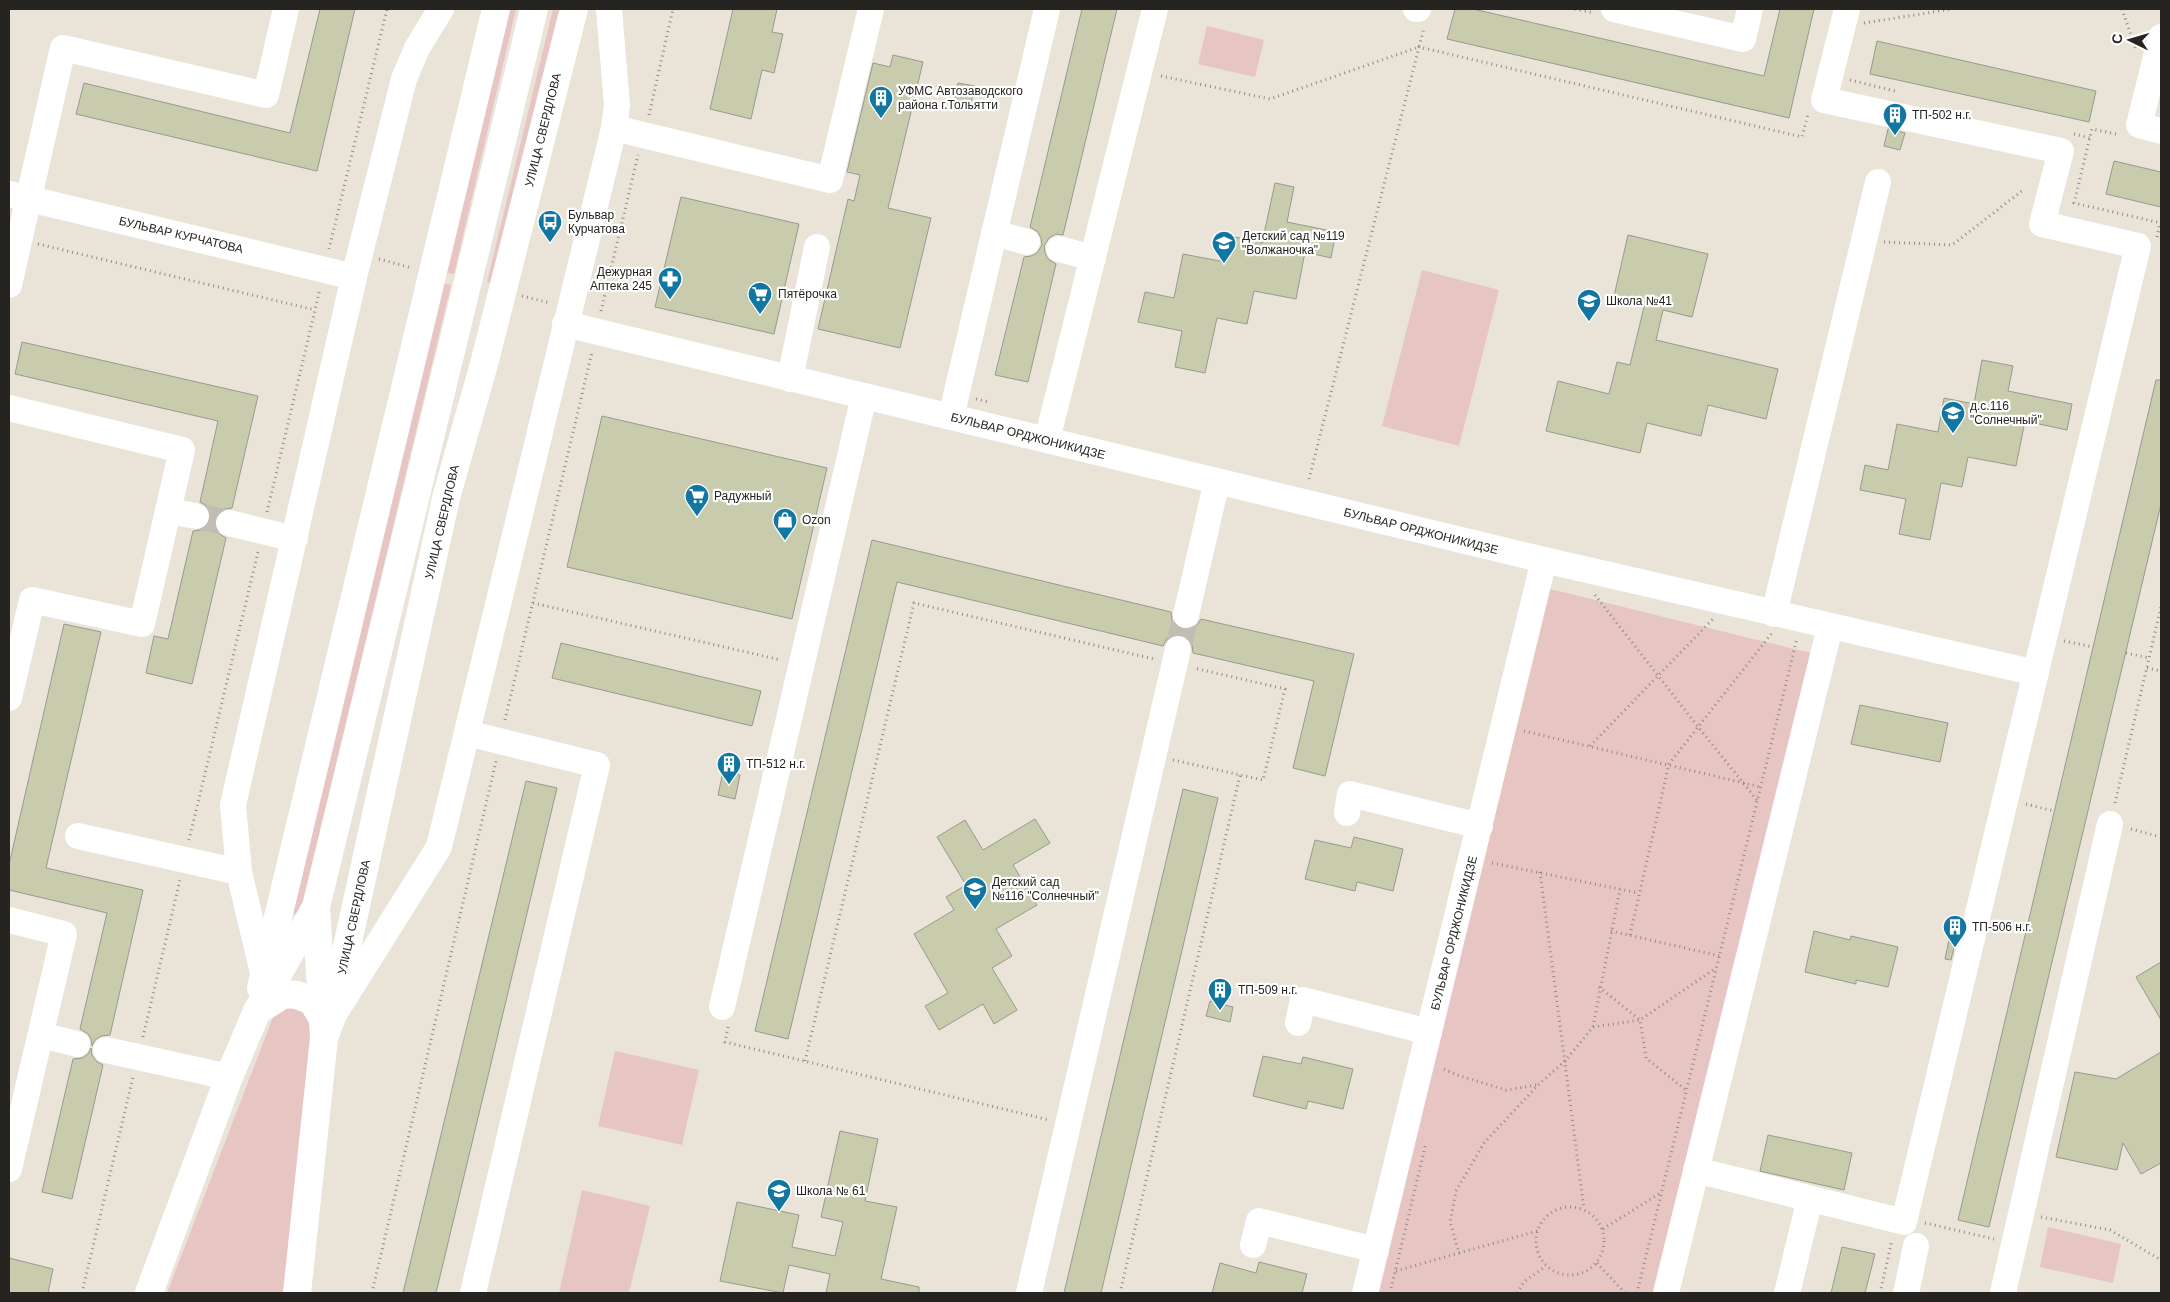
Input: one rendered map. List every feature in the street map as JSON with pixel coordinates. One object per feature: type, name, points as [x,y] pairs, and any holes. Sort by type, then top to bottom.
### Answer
[{"type":"main road","name":"УЛИЦА СВЕРДЛОВА","points":[[257,1011],[263,973],[496,9]]},
{"type":"main road","name":"УЛИЦА СВЕРДЛОВА","points":[[149,1293],[228,1077],[257,1011],[316,907],[534,9]]},
{"type":"main road","name":"УЛИЦА СВЕРДЛОВА","points":[[297,1293],[326,1026],[446,498],[484,364],[574,9]]},
{"type":"main road","name":"УЛИЦА СВЕРДЛОВА","points":[[316,907],[326,1026]]},
{"type":"main road","points":[[257,1011],[284,994],[297,995],[312,1001],[326,1026]]},
{"type":"street","points":[[9,285],[19,240],[18,196],[63,48],[266,95],[286,9]]},
{"type":"street","points":[[263,973],[239,872],[233,805],[354,277],[404,79],[417,48],[441,9]]},
{"type":"street","points":[[326,1026],[439,847],[614,128],[617,105],[610,9]]},
{"type":"street","points":[[614,128],[830,180],[871,9]]},
{"type":"street","points":[[951,417],[1047,9]]},
{"type":"street","points":[[1046,440],[1155,9]]},
{"type":"street","points":[[1614,9],[1743,39],[1750,9]]},
{"type":"street","points":[[1696,1170],[1904,1222],[2138,246],[2042,224],[2061,151],[1824,100],[1845,18]]},
{"type":"street","points":[[2161,37],[2139,125],[2161,130]]},
{"type":"street","points":[[1773,624],[1878,182]]},
{"type":"street","name":"БУЛЬВАР КУРЧАТОВА","points":[[18,196],[354,277]]},
{"type":"street","points":[[994,233],[1027,242]]},
{"type":"street","points":[[790,378],[817,247]]},
{"type":"street","points":[[1060,249],[1093,258]]},
{"type":"street","name":"БУЛЬВАР ОРДЖОНИКИДЗЕ","points":[[565,324],[1544,560],[1366,1293]]},
{"type":"street","points":[[722,1007],[864,396]]},
{"type":"street","points":[[9,408],[182,450],[142,624],[32,600],[9,698]]},
{"type":"street","points":[[1186,615],[1217,482]]},
{"type":"street","points":[[168,511],[196,516]]},
{"type":"street","points":[[229,524],[294,538]]},
{"type":"street","points":[[1544,560],[1773,624],[1801,620],[2036,673]]},
{"type":"street","points":[[1666,1293],[1830,627]]},
{"type":"street","points":[[1028,1293],[1176,656]]},
{"type":"street","points":[[467,732],[596,765],[473,1293]]},
{"type":"street","points":[[1347,813],[1350,794],[1480,826]]},
{"type":"street","points":[[2003,1293],[2110,824]]},
{"type":"street","points":[[78,836],[239,872]]},
{"type":"street","points":[[9,920],[64,934],[9,1169]]},
{"type":"street","points":[[1298,1023],[1304,1000],[1429,1032]]},
{"type":"street","points":[[40,1036],[77,1044]]},
{"type":"street","points":[[106,1050],[228,1077]]},
{"type":"street","points":[[1788,1293],[1807,1210]]},
{"type":"street","points":[[1253,1245],[1259,1221],[1376,1250]]},
{"type":"street","points":[[1906,1293],[1916,1246]]},
{"type":"path","points":[[82,1293],[386,9]]},
{"type":"path","points":[[372,1293],[632,174],[644,135],[673,9]]},
{"type":"path","points":[[1845,18],[1952,9]]},
{"type":"path","points":[[1140,71],[1270,99],[1419,47],[1802,137],[1809,110]]},
{"type":"path","points":[[1309,479],[1419,47]]},
{"type":"path","points":[[2116,134],[2092,129],[2074,203],[2161,223]]},
{"type":"path","points":[[1877,242],[1952,245],[2022,191]]},
{"type":"path","points":[[19,240],[315,310]]},
{"type":"path","points":[[1591,590],[1698,728],[1757,800]]},
{"type":"path","points":[[533,603],[784,661]]},
{"type":"path","points":[[805,1061],[914,603],[1176,656],[1285,689],[1263,780],[1165,758]]},
{"type":"path","points":[[2161,607],[2110,824],[2161,836]]},
{"type":"path","points":[[1590,746],[1714,619]]},
{"type":"path","points":[[1637,1293],[1801,620]]},
{"type":"path","points":[[1630,935],[1669,764],[1698,728],[1773,624]]},
{"type":"path","points":[[2059,640],[2093,647]]},
{"type":"path","points":[[2126,654],[2149,658]]},
{"type":"path","points":[[2147,668],[2161,671]]},
{"type":"path","points":[[1524,731],[1761,787]]},
{"type":"path","points":[[1120,1293],[1240,775]]},
{"type":"path","points":[[2020,802],[2054,811]]},
{"type":"path","points":[[1492,863],[1639,893]]},
{"type":"path","points":[[1540,872],[1584,1209]]},
{"type":"path","points":[[1459,1253],[1450,1222],[1456,1191],[1484,1144],[1538,1084],[1565,1061],[1593,1027],[1599,987],[1620,889]]},
{"type":"path","points":[[1611,931],[1720,956]]},
{"type":"path","points":[[1593,1027],[1640,1020],[1717,967]]},
{"type":"path","points":[[1599,987],[1640,1020],[1646,1058],[1686,1091]]},
{"type":"path","points":[[724,1042],[1068,1124]]},
{"type":"path","points":[[1444,1068],[1457,1075],[1506,1090],[1538,1084]]},
{"type":"path","points":[[1603,1229],[1662,1192]]},
{"type":"path","points":[[1572,1206],[1584,1209],[1598,1221],[1603,1229],[1602,1253],[1597,1263],[1577,1275],[1555,1272],[1546,1266],[1536,1249],[1537,1231],[1542,1220],[1550,1212],[1561,1207],[1572,1206]]},
{"type":"path","points":[[2021,1213],[2110,1230],[2161,1260]]},
{"type":"path","points":[[1396,1271],[1537,1231]]},
{"type":"path","points":[[1880,1293],[1894,1231]]},
{"type":"path","points":[[1597,1263],[1625,1293]]},
{"type":"path","points":[[1517,1293],[1524,1282],[1546,1266]]},
{"type":"shaded area","points":[[505,9],[516,9],[454,274],[444,272]]},
{"type":"shaded area","points":[[553,9],[563,9],[497,285],[487,282]]},
{"type":"shaded area","points":[[1207,26],[1264,40],[1255,77],[1198,64]]},
{"type":"shaded area","points":[[1422,270],[1499,290],[1459,446],[1382,426]]},
{"type":"shaded area","points":[[441,283],[451,285],[301,910],[299,914],[293,914]]},
{"type":"shaded area","points":[[1550,589],[1811,653],[1656,1293],[1379,1293]]},
{"type":"shaded area","points":[[289,1001],[315,1021],[287,1293],[167,1293],[275,1012]]},
{"type":"shaded area","points":[[615,1051],[699,1070],[682,1145],[598,1126]]},
{"type":"shaded area","points":[[582,1190],[650,1206],[629,1293],[559,1293]]},
{"type":"shaded area","points":[[2048,1227],[2121,1244],[2113,1283],[2040,1267]]},
{"type":"building","points":[[320,9],[355,9],[317,171],[76,114],[84,83],[290,133]]},
{"type":"building","points":[[733,9],[777,9],[772,32],[783,34],[774,73],[762,70],[751,119],[710,109]]},
{"type":"building","points":[[1082,9],[1117,9],[1063,235],[1056,234],[1049,238],[1044,246],[1048,259],[1056,264],[1028,382],[995,375],[1024,257],[1037,253],[1042,245],[1038,232],[1030,227]]},
{"type":"building","points":[[1455,9],[1473,9],[1764,76],[1780,9],[1814,9],[1789,118],[1447,39]]},
{"type":"building","points":[[1877,41],[2096,91],[2089,122],[1870,74]]},
{"type":"building","points":[[893,55],[923,62],[888,208],[931,218],[900,348],[818,329],[848,199],[854,201],[860,175],[847,172],[873,63],[890,67]]},
{"type":"building","points":[[958,83],[975,86],[969,111],[953,107]]},
{"type":"building","name":"ТП-502 н.г.","points":[[1888,129],[1905,133],[1900,150],[1884,146]]},
{"type":"building","points":[[2114,161],[2161,172],[2161,207],[2106,194]]},
{"type":"building","points":[[1275,183],[1294,187],[1287,222],[1336,232],[1331,258],[1305,252],[1296,299],[1254,291],[1247,324],[1217,318],[1205,373],[1175,367],[1182,331],[1138,322],[1145,292],[1174,298],[1183,254],[1225,262],[1231,236],[1262,243]]},
{"type":"building","points":[[681,197],[799,224],[774,334],[655,307]]},
{"type":"building","points":[[1628,235],[1708,254],[1692,317],[1663,310],[1656,340],[1778,369],[1766,419],[1708,405],[1701,436],[1647,423],[1640,453],[1546,431],[1558,381],[1609,394],[1617,362],[1630,365],[1645,303],[1614,296]]},
{"type":"building","points":[[22,342],[258,396],[232,508],[219,512],[214,520],[218,533],[226,538],[192,684],[146,673],[154,636],[168,639],[193,531],[202,530],[211,519],[210,510],[200,502],[218,421],[15,374]]},
{"type":"building","points":[[1982,360],[2013,366],[2008,391],[2072,404],[2067,430],[2025,421],[2016,466],[1968,457],[1962,487],[1941,483],[1930,540],[1899,534],[1906,499],[1860,490],[1865,465],[1888,470],[1897,424],[1938,432],[1944,398],[1974,404]]},
{"type":"building","points":[[2156,380],[2161,380],[2161,504],[1989,1227],[1958,1220]]},
{"type":"building","name":"Радужный","points":[[602,416],[827,468],[792,619],[567,567]]},
{"type":"building","points":[[872,540],[1171,612],[1175,626],[1182,629],[1191,629],[1201,619],[1354,654],[1325,776],[1293,768],[1314,681],[1193,653],[1189,638],[1181,634],[1167,638],[1163,646],[897,582],[788,1039],[755,1031]]},
{"type":"building","points":[[64,624],[101,632],[46,868],[143,890],[110,1035],[101,1036],[95,1040],[92,1046],[88,1034],[80,1029],[107,913],[9,890],[9,865]]},
{"type":"building","points":[[561,643],[761,691],[752,726],[552,678]]},
{"type":"building","points":[[1860,705],[1948,723],[1940,762],[1851,744]]},
{"type":"building","name":"ТП-512 н.г.","points":[[723,772],[740,775],[735,799],[718,795]]},
{"type":"building","points":[[526,781],[557,788],[436,1293],[403,1293]]},
{"type":"building","points":[[1183,789],[1218,798],[1101,1293],[1064,1293]]},
{"type":"building","points":[[1035,819],[1050,843],[1013,865],[1037,905],[996,929],[1012,956],[992,968],[1017,1010],[994,1024],[983,1004],[939,1030],[925,1006],[948,993],[914,934],[954,910],[946,897],[966,885],[937,837],[965,820],[983,850]]},
{"type":"building","points":[[1354,837],[1403,849],[1393,891],[1357,882],[1355,891],[1305,879],[1315,840],[1351,848]]},
{"type":"building","points":[[1814,931],[1850,940],[1851,936],[1898,947],[1888,987],[1856,980],[1856,984],[1805,972]]},
{"type":"building","points":[[1950,935],[1957,936],[1951,960],[1945,959]]},
{"type":"building","points":[[2161,962],[2161,1020],[2136,977]]},
{"type":"building","name":"ТП-509 н.г.","points":[[1210,1001],[1233,1007],[1230,1022],[1206,1016]]},
{"type":"building","points":[[91,1048],[92,1055],[96,1061],[103,1065],[72,1199],[42,1192],[73,1059],[82,1058],[88,1054]]},
{"type":"building","points":[[2161,1052],[2161,1163],[2141,1174],[2123,1143],[2117,1170],[2056,1157],[2075,1072],[2116,1079]]},
{"type":"building","points":[[1263,1056],[1301,1064],[1303,1057],[1353,1069],[1343,1109],[1308,1101],[1306,1109],[1253,1096]]},
{"type":"building","points":[[840,1131],[878,1139],[865,1201],[897,1207],[881,1279],[919,1287],[919,1293],[826,1293],[830,1274],[789,1265],[783,1293],[720,1281],[737,1202],[799,1215],[792,1247],[835,1256],[843,1222],[821,1217]]},
{"type":"building","points":[[1768,1135],[1852,1153],[1844,1190],[1760,1171]]},
{"type":"building","points":[[1842,1247],[1875,1254],[1865,1293],[1831,1293]]},
{"type":"building","points":[[9,1258],[53,1269],[48,1293],[9,1293]]},
{"type":"building","points":[[1259,1262],[1307,1274],[1302,1293],[1212,1293],[1220,1263],[1256,1273]]},
{"type":"tunnel","points":[[196,516],[229,523]]},
{"type":"tunnel","points":[[1178,649],[1186,615]]},
{"type":"place","name":"УФМС Автозаводского района г.Тольятти","points":[[881,119]]},
{"type":"place","name":"ТП-502 н.г.","points":[[1895,136]]},
{"type":"place","name":"Бульвар Курчатова","points":[[550,243]]},
{"type":"place","name":"Детский сад №119 \"Волжаночка\"","points":[[1224,264]]},
{"type":"place","name":"Дежурная Аптека 245","points":[[670,300]]},
{"type":"place","name":"Пятёрочка","points":[[760,315]]},
{"type":"place","name":"Школа №41","points":[[1589,322]]},
{"type":"place","name":"д.с.116 \"Солнечный\"","points":[[1953,434]]},
{"type":"place","name":"Радужный","points":[[697,517]]},
{"type":"place","name":"Ozon","points":[[785,541]]},
{"type":"place","name":"ТП-512 н.г.","points":[[729,785]]},
{"type":"place","name":"Детский сад №116 \"Солнечный\"","points":[[975,910]]},
{"type":"place","name":"ТП-506 н.г.","points":[[1955,948]]},
{"type":"place","name":"ТП-509 н.г.","points":[[1220,1011]]},
{"type":"place","name":"Школа № 61","points":[[779,1212]]}]
